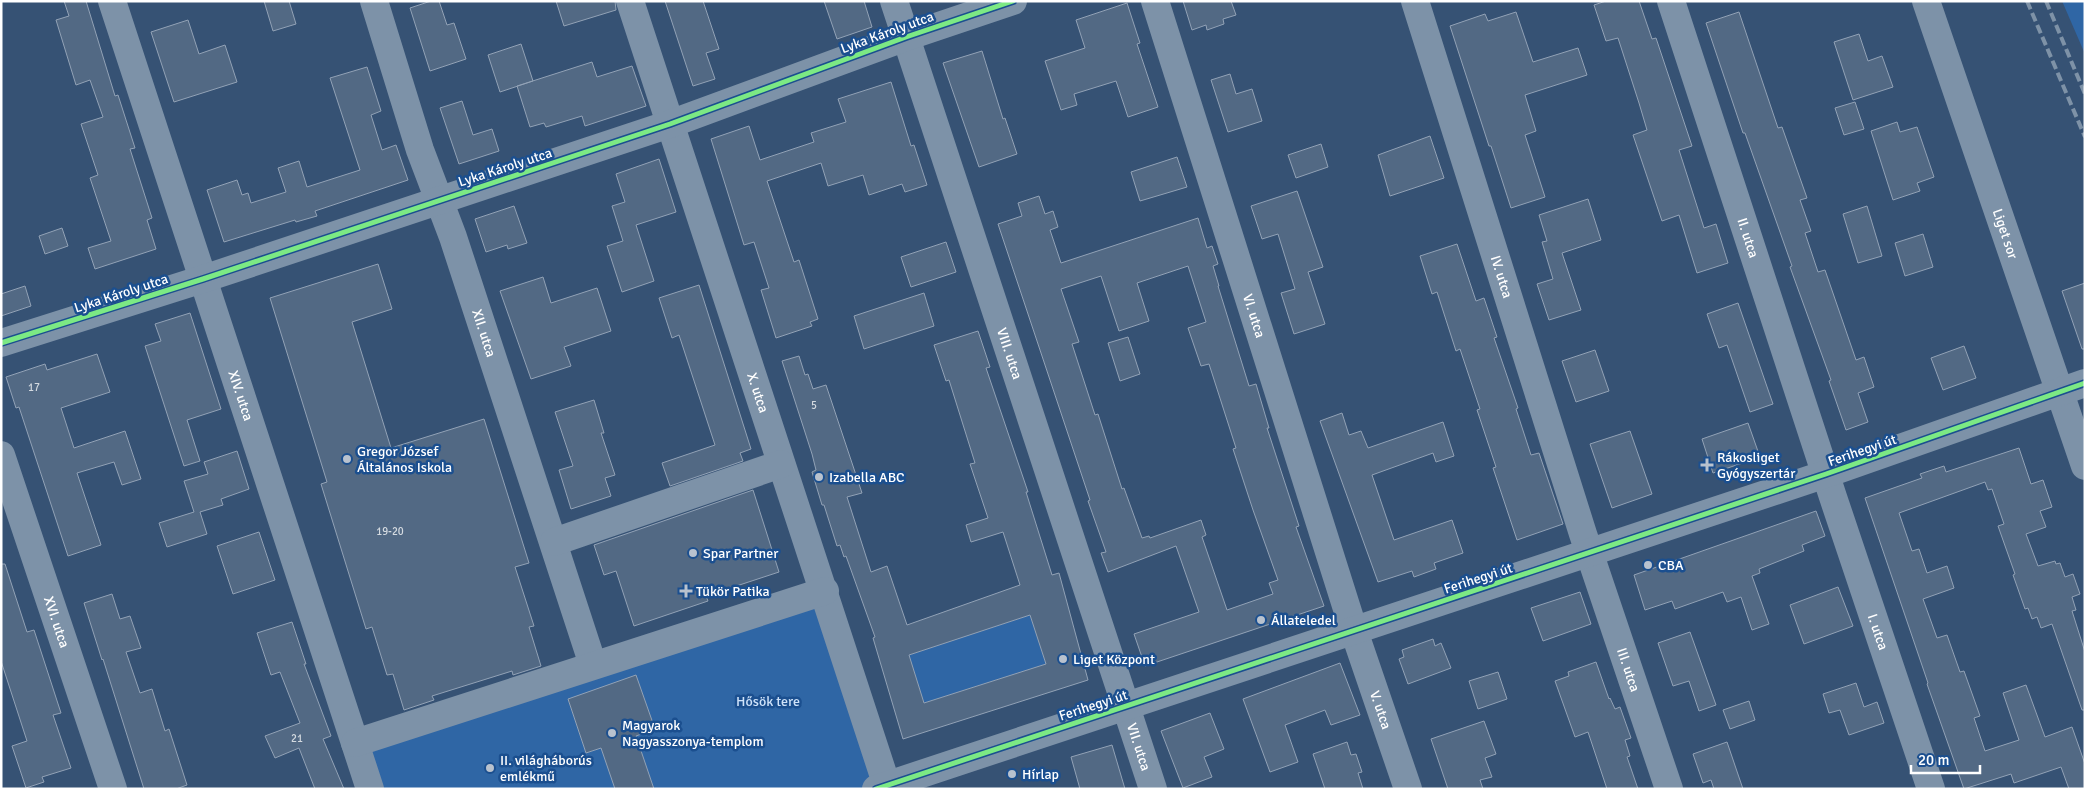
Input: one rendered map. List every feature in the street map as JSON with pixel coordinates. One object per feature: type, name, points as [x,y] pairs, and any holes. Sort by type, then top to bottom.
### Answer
[{"type":"street","name":"XIV. utca","points":[[112,1],[370,789]]},
{"type":"street","name":"XII. utca","points":[[374,1],[420,150],[453,237],[593,666]]},
{"type":"street","name":"X. utca","points":[[630,1],[781,464],[825,592],[884,788]]},
{"type":"street","name":"VIII. utca","points":[[894,1],[1125,706]]},
{"type":"street","name":"Lyka Károly utca","points":[[1,343],[203,279],[670,124],[906,37],[1013,1]]},
{"type":"street","name":"VI. utca","points":[[1155,1],[1354,631]]},
{"type":"street","name":"IV. utca","points":[[1415,1],[1590,552]]},
{"type":"street","name":"II. utca","points":[[1672,1],[1826,474]]},
{"type":"street","name":"Liget sor","points":[[1926,1],[2073,388],[2085,466]]},
{"type":"street","name":"Ferihegyi út","points":[[884,788],[1125,706],[1826,474],[2073,388]]},
{"type":"street","name":"XVI. utca","points":[[1,455],[113,789]]},
{"type":"street","points":[[554,542],[781,464]]},
{"type":"street","name":"I. utca","points":[[1826,474],[1931,789]]},
{"type":"street","name":"III. utca","points":[[1590,552],[1669,789]]},
{"type":"street","points":[[355,743],[825,592]]},
{"type":"street","name":"V. utca","points":[[1354,631],[1408,789]]},
{"type":"street","name":"VII. utca","points":[[1125,706],[1153,789]]},
{"type":"green space","points":[[2062,1],[2085,1],[2085,54]]},
{"type":"green space","name":"Hősök tere","points":[[825,591],[888,789],[370,789],[355,743]]},
{"type":"green space","points":[[1030,615],[1046,664],[924,703],[909,655]]},
{"type":"building","points":[[64,1],[86,1],[115,96],[118,95],[135,148],[130,149],[152,218],[147,220],[156,249],[95,269],[88,248],[111,241],[90,178],[98,175],[81,124],[103,117],[90,80],[76,85],[56,20],[69,16]]},
{"type":"building","points":[[264,1],[289,1],[296,24],[273,31]]},
{"type":"building","points":[[431,1],[439,1],[447,25],[454,23],[466,59],[430,71],[410,8]]},
{"type":"building","points":[[556,1],[615,1],[616,10],[564,26]]},
{"type":"building","points":[[665,1],[703,1],[719,49],[706,53],[715,79],[693,86]]},
{"type":"building","points":[[824,1],[864,1],[872,27],[837,39]]},
{"type":"building","points":[[1183,1],[1231,1],[1236,15],[1223,19],[1224,24],[1207,30],[1206,25],[1192,30]]},
{"type":"building","points":[[1606,1],[1639,1],[1652,39],[1656,38],[1692,146],[1679,150],[1704,228],[1716,224],[1728,263],[1697,273],[1679,215],[1662,221],[1633,135],[1647,130],[1639,103],[1618,38],[1606,41],[1594,5]]},
{"type":"building","points":[[1127,3],[1140,43],[1137,44],[1158,107],[1128,117],[1116,81],[1074,94],[1077,105],[1061,110],[1045,61],[1085,48],[1076,20]]},
{"type":"building","points":[[1516,12],[1533,62],[1578,48],[1587,75],[1525,95],[1536,131],[1525,135],[1545,197],[1511,208],[1450,26],[1485,14],[1488,21]]},
{"type":"building","points":[[1739,12],[1778,128],[1782,127],[1807,198],[1800,200],[1811,231],[1805,233],[1818,272],[1825,270],[1856,360],[1864,357],[1874,387],[1858,393],[1868,422],[1846,430],[1829,381],[1831,380],[1790,267],[1792,266],[1745,133],[1743,133],[1706,23]]},
{"type":"building","points":[[188,20],[199,54],[225,45],[237,82],[174,102],[151,32]]},
{"type":"building","points":[[1859,34],[1868,61],[1882,56],[1893,87],[1853,100],[1834,42]]},
{"type":"building","points":[[521,44],[533,81],[500,92],[488,55]]},
{"type":"building","points":[[982,51],[1003,119],[1005,118],[1017,154],[979,167],[943,63]]},
{"type":"building","points":[[592,62],[597,77],[632,66],[646,106],[585,126],[582,116],[546,127],[544,123],[530,127],[517,86]]},
{"type":"building","points":[[367,67],[381,111],[371,115],[382,150],[396,145],[408,180],[315,211],[317,216],[296,222],[295,220],[224,242],[207,190],[237,180],[242,195],[248,193],[251,203],[286,192],[278,168],[299,161],[307,187],[360,170],[330,78]]},
{"type":"building","points":[[1230,74],[1236,94],[1252,89],[1262,121],[1228,132],[1211,80]]},
{"type":"building","points":[[891,82],[911,146],[914,145],[927,185],[905,192],[902,184],[869,195],[863,175],[828,186],[821,163],[767,181],[794,262],[799,260],[818,319],[810,322],[812,326],[776,338],[761,290],[769,288],[754,242],[744,245],[711,139],[749,126],[760,160],[814,142],[811,133],[846,122],[838,99]]},
{"type":"building","points":[[462,101],[473,135],[492,129],[499,151],[459,164],[440,108]]},
{"type":"building","points":[[1855,102],[1864,129],[1844,135],[1835,108]]},
{"type":"building","points":[[1897,122],[1900,132],[1917,127],[1934,177],[1917,183],[1920,191],[1893,200],[1871,131]]},
{"type":"building","points":[[1430,136],[1444,178],[1390,196],[1378,155]]},
{"type":"building","points":[[1321,144],[1328,167],[1296,178],[1288,155]]},
{"type":"building","points":[[1177,157],[1187,187],[1140,201],[1131,172]]},
{"type":"building","points":[[659,159],[676,212],[636,225],[654,281],[622,292],[607,246],[623,241],[612,206],[625,202],[616,174]]},
{"type":"building","points":[[1297,191],[1323,267],[1308,272],[1325,324],[1294,334],[1281,293],[1295,289],[1278,234],[1262,239],[1251,206]]},
{"type":"building","points":[[1039,196],[1045,214],[1053,211],[1058,227],[1050,230],[1061,263],[1198,218],[1207,248],[1212,246],[1218,264],[1213,266],[1218,286],[1249,386],[1256,384],[1269,428],[1267,428],[1299,526],[1296,527],[1324,606],[1145,666],[1134,634],[1199,612],[1176,546],[1108,572],[1101,553],[1106,552],[1088,501],[1090,500],[998,224],[1022,216],[1018,203]],"holes":[[[1188,266],[1206,322],[1188,328],[1201,366],[1209,364],[1236,448],[1233,449],[1278,580],[1269,583],[1273,594],[1227,610],[1202,537],[1206,535],[1201,520],[1150,538],[1149,536],[1142,538],[1124,488],[1122,489],[1098,414],[1095,415],[1072,344],[1079,342],[1061,289],[1101,276],[1119,331],[1149,321],[1137,283]]]},
{"type":"building","points":[[1588,199],[1601,240],[1562,253],[1581,310],[1549,320],[1537,284],[1553,279],[1542,242],[1547,241],[1539,215]]},
{"type":"building","points":[[514,206],[527,243],[508,249],[507,245],[486,252],[475,219]]},
{"type":"building","points":[[1867,206],[1882,256],[1858,263],[1843,214]]},
{"type":"building","points":[[62,228],[68,246],[45,254],[39,236]]},
{"type":"building","points":[[1923,234],[1933,267],[1905,276],[1895,243]]},
{"type":"building","points":[[946,242],[956,272],[911,287],[901,257]]},
{"type":"building","points":[[1457,244],[1476,301],[1484,298],[1497,337],[1494,338],[1518,408],[1516,409],[1531,455],[1539,453],[1563,524],[1517,540],[1493,468],[1496,467],[1477,410],[1480,409],[1460,349],[1456,351],[1437,292],[1432,294],[1420,256]]},
{"type":"building","points":[[378,264],[392,309],[352,322],[391,448],[484,419],[529,563],[515,567],[534,626],[529,627],[541,666],[513,675],[512,671],[432,696],[434,700],[404,710],[393,674],[387,675],[372,627],[366,629],[321,484],[327,482],[270,298]]},
{"type":"building","points":[[543,277],[551,303],[597,288],[611,331],[564,347],[571,366],[531,379],[500,291]]},
{"type":"building","points":[[2085,283],[2085,349],[2082,349],[2062,291]]},
{"type":"building","points":[[699,285],[751,449],[740,453],[743,461],[670,486],[662,463],[715,445],[679,335],[672,338],[659,298]]},
{"type":"building","points":[[25,286],[31,306],[1,316],[1,294]]},
{"type":"building","points":[[924,293],[934,326],[864,349],[854,316]]},
{"type":"building","points":[[1738,303],[1773,404],[1750,412],[1727,345],[1719,348],[1707,314]]},
{"type":"building","points":[[190,313],[221,409],[187,420],[200,461],[184,466],[145,346],[161,341],[155,324]]},
{"type":"building","points":[[978,331],[990,367],[986,368],[1028,492],[1026,492],[1052,575],[1059,573],[1088,680],[903,739],[873,638],[875,637],[846,556],[844,557],[840,545],[837,546],[824,505],[822,505],[812,472],[816,470],[812,454],[782,361],[799,356],[805,375],[808,374],[813,389],[826,385],[862,493],[847,497],[871,572],[887,566],[907,625],[1020,585],[1003,532],[971,542],[966,525],[988,518],[970,464],[975,463],[949,380],[946,381],[934,345]],"holes":[[[1030,615],[1046,664],[924,703],[909,655]]]},
{"type":"building","points":[[1128,337],[1140,374],[1120,381],[1108,343]]},
{"type":"building","points":[[1964,346],[1976,378],[1943,390],[1931,358]]},
{"type":"building","points":[[1595,350],[1609,391],[1576,402],[1562,361]]},
{"type":"building","points":[[97,354],[110,392],[61,408],[74,448],[125,431],[141,479],[122,485],[114,462],[77,473],[101,545],[68,556],[19,407],[16,408],[6,377],[45,364],[47,370]]},
{"type":"building","points":[[594,400],[604,433],[601,433],[615,475],[605,478],[611,496],[571,509],[559,470],[573,466],[555,412]]},
{"type":"building","points":[[1342,413],[1349,435],[1361,431],[1368,448],[1443,422],[1454,456],[1436,462],[1433,453],[1372,475],[1394,540],[1452,520],[1463,553],[1434,563],[1436,569],[1414,577],[1412,571],[1378,582],[1320,421]]},
{"type":"building","points":[[1748,423],[1760,457],[1713,473],[1702,439]]},
{"type":"building","points":[[1630,431],[1652,494],[1612,508],[1590,444]]},
{"type":"building","points":[[2019,448],[2031,484],[2043,480],[2052,507],[2040,511],[2046,527],[2026,534],[2038,566],[2055,561],[2056,564],[2060,563],[2065,577],[2073,574],[2080,594],[2072,597],[2076,610],[2072,611],[2085,652],[2085,710],[2082,710],[2052,624],[2041,628],[2037,617],[2032,619],[2028,608],[2025,609],[1998,526],[2004,524],[1992,489],[1988,490],[1985,482],[1899,513],[1912,551],[1919,549],[1927,573],[1947,566],[1954,588],[1923,599],[1937,638],[1947,635],[1960,672],[1964,671],[1980,716],[1974,718],[1985,751],[2019,740],[2003,693],[2026,685],[2045,737],[2072,727],[2085,764],[2085,789],[2069,789],[2061,767],[2014,783],[2011,774],[1964,789],[1865,498],[1922,478],[1920,474],[1944,466],[1946,472]]},
{"type":"building","points":[[237,451],[249,489],[221,499],[223,505],[200,512],[207,534],[167,547],[159,523],[194,512],[184,481],[208,474],[204,462]]},
{"type":"building","points":[[753,490],[779,572],[706,596],[708,601],[634,626],[616,571],[604,575],[594,545]]},
{"type":"building","points":[[1816,511],[1825,536],[1802,545],[1804,551],[1759,569],[1760,573],[1752,576],[1769,624],[1752,630],[1741,597],[1727,602],[1723,592],[1675,609],[1672,601],[1645,610],[1634,575]]},
{"type":"building","points":[[259,532],[275,580],[233,594],[217,546]]},
{"type":"building","points":[[1,564],[5,564],[27,632],[34,630],[61,713],[53,715],[71,768],[42,777],[44,782],[26,788],[12,746],[27,741],[1,661]]},
{"type":"building","points":[[1838,587],[1853,626],[1804,644],[1790,605]]},
{"type":"building","points":[[1580,592],[1591,624],[1543,641],[1531,608]]},
{"type":"building","points":[[112,594],[120,619],[130,616],[141,648],[126,652],[140,693],[152,689],[165,731],[169,729],[187,785],[176,789],[144,789],[84,603]]},
{"type":"building","points":[[292,622],[306,664],[304,664],[331,736],[323,739],[344,789],[315,789],[299,748],[275,758],[265,736],[300,723],[280,672],[271,675],[257,633]]},
{"type":"building","points":[[1690,632],[1716,705],[1699,711],[1689,681],[1673,686],[1658,643]]},
{"type":"building","points":[[1433,639],[1435,646],[1441,643],[1451,668],[1408,684],[1399,659],[1404,657],[1402,650]]},
{"type":"building","points":[[1596,662],[1609,699],[1615,709],[1620,707],[1631,738],[1625,740],[1630,756],[1627,757],[1638,789],[1607,789],[1588,732],[1575,737],[1555,681],[1569,676],[1568,672]]},
{"type":"building","points":[[1340,663],[1360,715],[1331,725],[1325,710],[1285,725],[1298,762],[1270,772],[1243,699]]},
{"type":"building","points":[[1498,672],[1507,699],[1478,709],[1469,681]]},
{"type":"building","name":"Magyarok Nagyasszonya-templom","points":[[636,675],[655,729],[636,736],[654,789],[615,789],[601,748],[586,753],[568,699]]},
{"type":"building","points":[[1856,683],[1864,707],[1877,702],[1884,723],[1849,735],[1840,710],[1829,713],[1823,694]]},
{"type":"building","points":[[1749,701],[1755,720],[1730,729],[1723,710]]},
{"type":"building","points":[[1210,713],[1224,749],[1204,757],[1212,777],[1183,788],[1161,731]]},
{"type":"building","points":[[1484,721],[1496,754],[1485,758],[1492,777],[1480,780],[1483,789],[1448,789],[1431,739]]},
{"type":"building","points":[[1347,742],[1351,755],[1356,754],[1362,772],[1358,773],[1363,789],[1325,789],[1313,754]]},
{"type":"building","points":[[1727,742],[1743,789],[1714,789],[1711,780],[1703,783],[1693,754]]},
{"type":"building","points":[[1112,745],[1125,789],[1080,789],[1071,757]]},
{"type":"railway","points":[[2027,1],[2085,137]]},
{"type":"railway","points":[[2046,1],[2085,94]]},
{"type":"cycle path","points":[[1,343],[203,279],[670,124],[906,37],[1013,1]]},
{"type":"cycle path","points":[[876,789],[1826,474],[2085,383]]},
{"type":"place","name":"Gregor József Általános Iskola","points":[[347,459]]},
{"type":"place","name":"Rákosliget Gyógyszertár","points":[[1707,465]]},
{"type":"place","name":"Izabella ABC","points":[[819,477]]},
{"type":"place","name":"Spar Partner","points":[[693,553]]},
{"type":"place","name":"CBA","points":[[1648,565]]},
{"type":"place","name":"Tükör Patika","points":[[686,591]]},
{"type":"place","name":"Állateledel","points":[[1261,620]]},
{"type":"place","name":"Liget Központ","points":[[1063,659]]},
{"type":"place","name":"Magyarok Nagyasszonya-templom","points":[[612,733]]},
{"type":"place","name":"II. világháborús emlékmű","points":[[490,768]]},
{"type":"place","name":"Hírlap","points":[[1012,774]]}]
